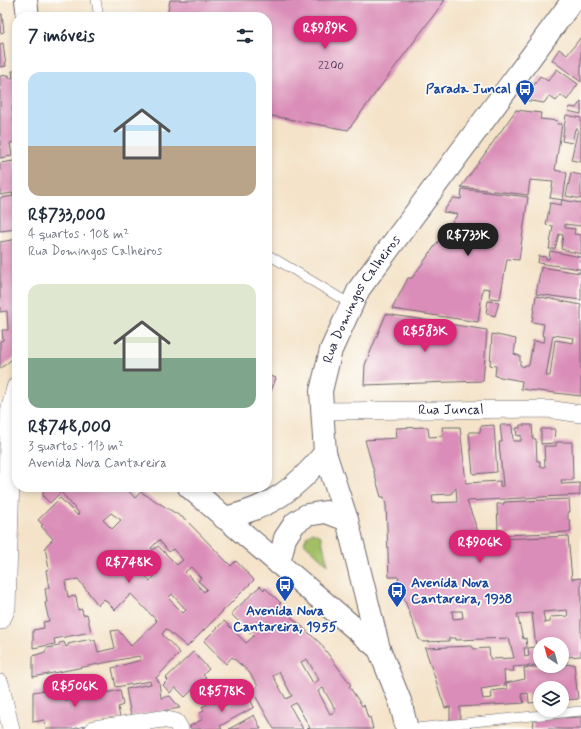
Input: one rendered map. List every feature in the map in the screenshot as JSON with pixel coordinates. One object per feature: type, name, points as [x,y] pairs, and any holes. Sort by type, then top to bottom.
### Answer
[{"type":"main road","points":[[26,0],[27,12]]},
{"type":"main road","name":"Rua Domingos Calheiros","points":[[406,729],[400,701],[379,649],[347,520],[325,453],[320,391],[331,350],[359,290],[573,0]]},
{"type":"main road","points":[[224,518],[256,508],[286,493],[306,476],[325,453]]},
{"type":"main road","points":[[195,492],[379,649]]},
{"type":"main road","points":[[279,564],[285,538],[295,523],[307,515],[326,512],[347,520]]},
{"type":"street","points":[[0,619],[5,608],[12,408]]},
{"type":"street","name":"Rua Juncal","points":[[321,411],[548,409],[581,414]]},
{"type":"street","points":[[0,683],[11,729]]},
{"type":"street","points":[[94,729],[162,719],[176,722],[180,729]]},
{"type":"lane","points":[[96,0],[98,12]]},
{"type":"lane","points":[[272,257],[352,304]]},
{"type":"lane","points":[[406,729],[581,711]]},
{"type":"green space","points":[[313,532],[321,536],[328,565],[304,543],[307,536]]},
{"type":"building","points":[[170,0],[445,0],[348,130],[272,116],[272,12],[168,12]]},
{"type":"building","points":[[0,14],[2,14],[4,32],[0,33]]},
{"type":"building","points":[[581,37],[581,82],[552,60],[559,49],[567,55]]},
{"type":"building","points":[[3,43],[6,66],[0,67],[0,44]]},
{"type":"building","points":[[557,69],[578,84],[567,100],[561,95],[556,101],[549,96],[544,103],[524,100],[540,76],[548,81]]},
{"type":"building","points":[[9,75],[9,78],[12,78],[12,143],[10,143],[12,156],[0,158],[0,76]]},
{"type":"building","points":[[581,101],[581,114],[568,111],[570,107],[576,108]]},
{"type":"building","points":[[516,110],[541,113],[540,119],[558,121],[557,124],[562,124],[555,170],[567,173],[563,200],[550,198],[553,182],[530,180],[528,195],[461,187]]},
{"type":"building","points":[[566,115],[581,118],[581,162],[571,160],[578,129],[575,129],[572,143],[562,141]]},
{"type":"building","points":[[12,161],[12,193],[0,195],[0,163]]},
{"type":"building","points":[[571,173],[581,175],[581,199],[566,196]]},
{"type":"building","points":[[462,189],[528,197],[519,260],[507,259],[500,299],[489,298],[490,289],[483,288],[478,322],[392,309],[408,278],[412,278],[458,214],[443,212],[453,198],[461,199]]},
{"type":"building","points":[[12,196],[12,230],[0,231],[0,198]]},
{"type":"building","points":[[562,200],[581,203],[581,226],[565,224],[565,228],[575,229],[574,234],[581,235],[581,254],[561,249],[563,235],[559,234],[555,249],[549,249],[553,226],[546,225],[550,203],[561,205]]},
{"type":"building","points":[[12,240],[12,359],[0,369],[0,341],[3,340],[2,330],[8,330],[7,311],[0,312],[0,242]]},
{"type":"building","points":[[550,251],[581,257],[581,300],[536,294],[541,267],[580,273],[580,269],[538,263],[539,256],[549,259]]},
{"type":"building","points":[[536,296],[581,305],[581,396],[521,389],[522,381],[495,376],[496,366],[490,365],[492,334],[516,339],[514,354],[520,356],[520,365],[524,367],[525,365],[529,365],[533,341],[544,342],[545,336],[542,336],[544,324],[532,322]],"holes":[[[553,335],[574,338],[573,343],[555,340],[550,376],[546,376]]]},
{"type":"building","points":[[488,301],[499,302],[495,316],[486,313]]},
{"type":"building","points":[[386,314],[487,330],[483,381],[364,385],[365,365]]},
{"type":"building","points":[[272,377],[276,378],[272,389]]},
{"type":"building","points":[[494,425],[497,472],[473,474],[469,432],[480,432],[481,426]]},
{"type":"building","points":[[500,425],[512,425],[513,441],[521,441],[521,435],[517,436],[516,428],[520,428],[520,425],[532,425],[533,439],[536,439],[537,461],[540,461],[540,467],[545,467],[544,446],[556,446],[556,442],[572,442],[573,480],[561,480],[562,484],[580,483],[580,495],[467,501],[481,540],[568,536],[572,579],[581,578],[581,656],[569,657],[569,637],[535,637],[532,613],[517,614],[523,639],[526,638],[527,648],[524,648],[525,657],[529,656],[528,648],[533,647],[533,665],[513,667],[514,671],[504,671],[505,685],[481,689],[483,699],[492,698],[491,691],[507,689],[506,683],[525,679],[524,668],[533,667],[533,673],[569,673],[569,664],[574,664],[578,699],[569,700],[569,681],[533,681],[533,703],[529,703],[528,693],[521,694],[524,703],[460,707],[460,721],[450,721],[450,707],[445,708],[425,648],[472,646],[474,649],[489,648],[490,659],[514,658],[509,638],[456,640],[456,638],[449,638],[449,641],[423,642],[419,639],[398,582],[399,577],[389,577],[386,505],[384,497],[381,497],[365,440],[397,438],[396,428],[428,427],[429,437],[443,436],[442,427],[460,427],[466,483],[500,481],[500,486],[503,486],[499,442],[502,442]],"holes":[[[456,488],[457,502],[433,503],[432,495],[451,494]],[[567,610],[568,616],[550,617],[550,622],[545,623],[543,612]],[[452,611],[462,611],[463,618],[453,619]]]},
{"type":"building","points":[[541,429],[555,429],[554,443],[541,444]]},
{"type":"building","points":[[43,492],[61,492],[50,503],[43,496]]},
{"type":"building","points":[[61,492],[130,492],[135,498],[141,492],[185,519],[231,566],[236,561],[254,580],[187,647],[166,629],[162,634],[180,653],[156,678],[159,682],[161,698],[170,696],[180,708],[131,716],[126,689],[151,684],[150,681],[116,687],[112,668],[141,660],[139,656],[33,677],[33,656],[45,652],[47,648],[59,646],[59,643],[64,642],[66,647],[68,644],[91,639],[91,641],[95,640],[98,652],[115,648],[111,631],[118,630],[131,646],[157,621],[131,594],[115,610],[104,599],[98,605],[78,579],[65,581],[68,597],[76,596],[78,610],[82,609],[83,615],[87,614],[91,632],[54,639],[55,644],[33,648],[33,630],[44,628],[43,622],[49,621],[45,603],[47,602],[45,589],[49,588],[46,570],[49,569],[45,547],[53,539],[41,526],[43,525],[38,520],[60,498],[77,515],[79,513]],"holes":[[[111,513],[121,520],[112,529],[103,520]],[[159,540],[169,552],[173,549],[183,560],[177,565],[158,546],[153,550],[151,548]],[[140,558],[143,561],[135,568],[133,566]],[[191,567],[201,578],[198,581],[207,589],[204,592],[185,572]],[[150,571],[155,576],[150,581],[145,575]],[[172,594],[186,610],[183,613],[168,598]]]},
{"type":"building","points":[[569,499],[570,512],[568,512],[568,520],[570,520],[571,532],[504,535],[504,530],[498,530],[497,504],[504,504],[504,502]]},
{"type":"building","points":[[260,586],[264,590],[265,588],[281,603],[278,605],[320,643],[351,685],[349,686],[362,706],[364,705],[368,718],[370,717],[373,729],[307,729],[310,728],[296,703],[290,706],[303,729],[274,729],[252,690],[258,686],[249,672],[232,657],[226,664],[204,641],[224,621],[246,643],[254,636],[231,614]],"holes":[[[307,659],[319,680],[313,683],[301,662]],[[279,671],[292,696],[286,699],[273,676]],[[323,688],[336,711],[330,714],[318,691]]]},
{"type":"building","points":[[193,652],[209,669],[203,675],[206,677],[185,697],[175,687],[170,693],[163,685],[168,680],[166,678]]},
{"type":"building","points":[[84,686],[86,697],[120,690],[123,705],[118,707],[120,718],[73,729],[46,729],[44,720],[33,722],[33,692],[63,687],[66,701],[72,700],[69,689]]},
{"type":"building","points":[[247,694],[254,707],[220,726],[222,729],[191,729],[190,726],[203,719],[200,713],[204,711],[202,707],[220,696],[226,706]]},
{"type":"building","points":[[254,715],[261,729],[229,729]]},
{"type":"building","points":[[581,717],[581,729],[533,729],[534,719]]},
{"type":"building","points":[[470,726],[471,729],[451,729],[451,728]]},
{"type":"place","name":"Parada Juncal","points":[[525,106]]},
{"type":"place","name":"Avenida Nova Cantareira, 1955","points":[[285,602]]},
{"type":"place","name":"Avenida Nova Cantareira, 1938","points":[[397,608]]}]
